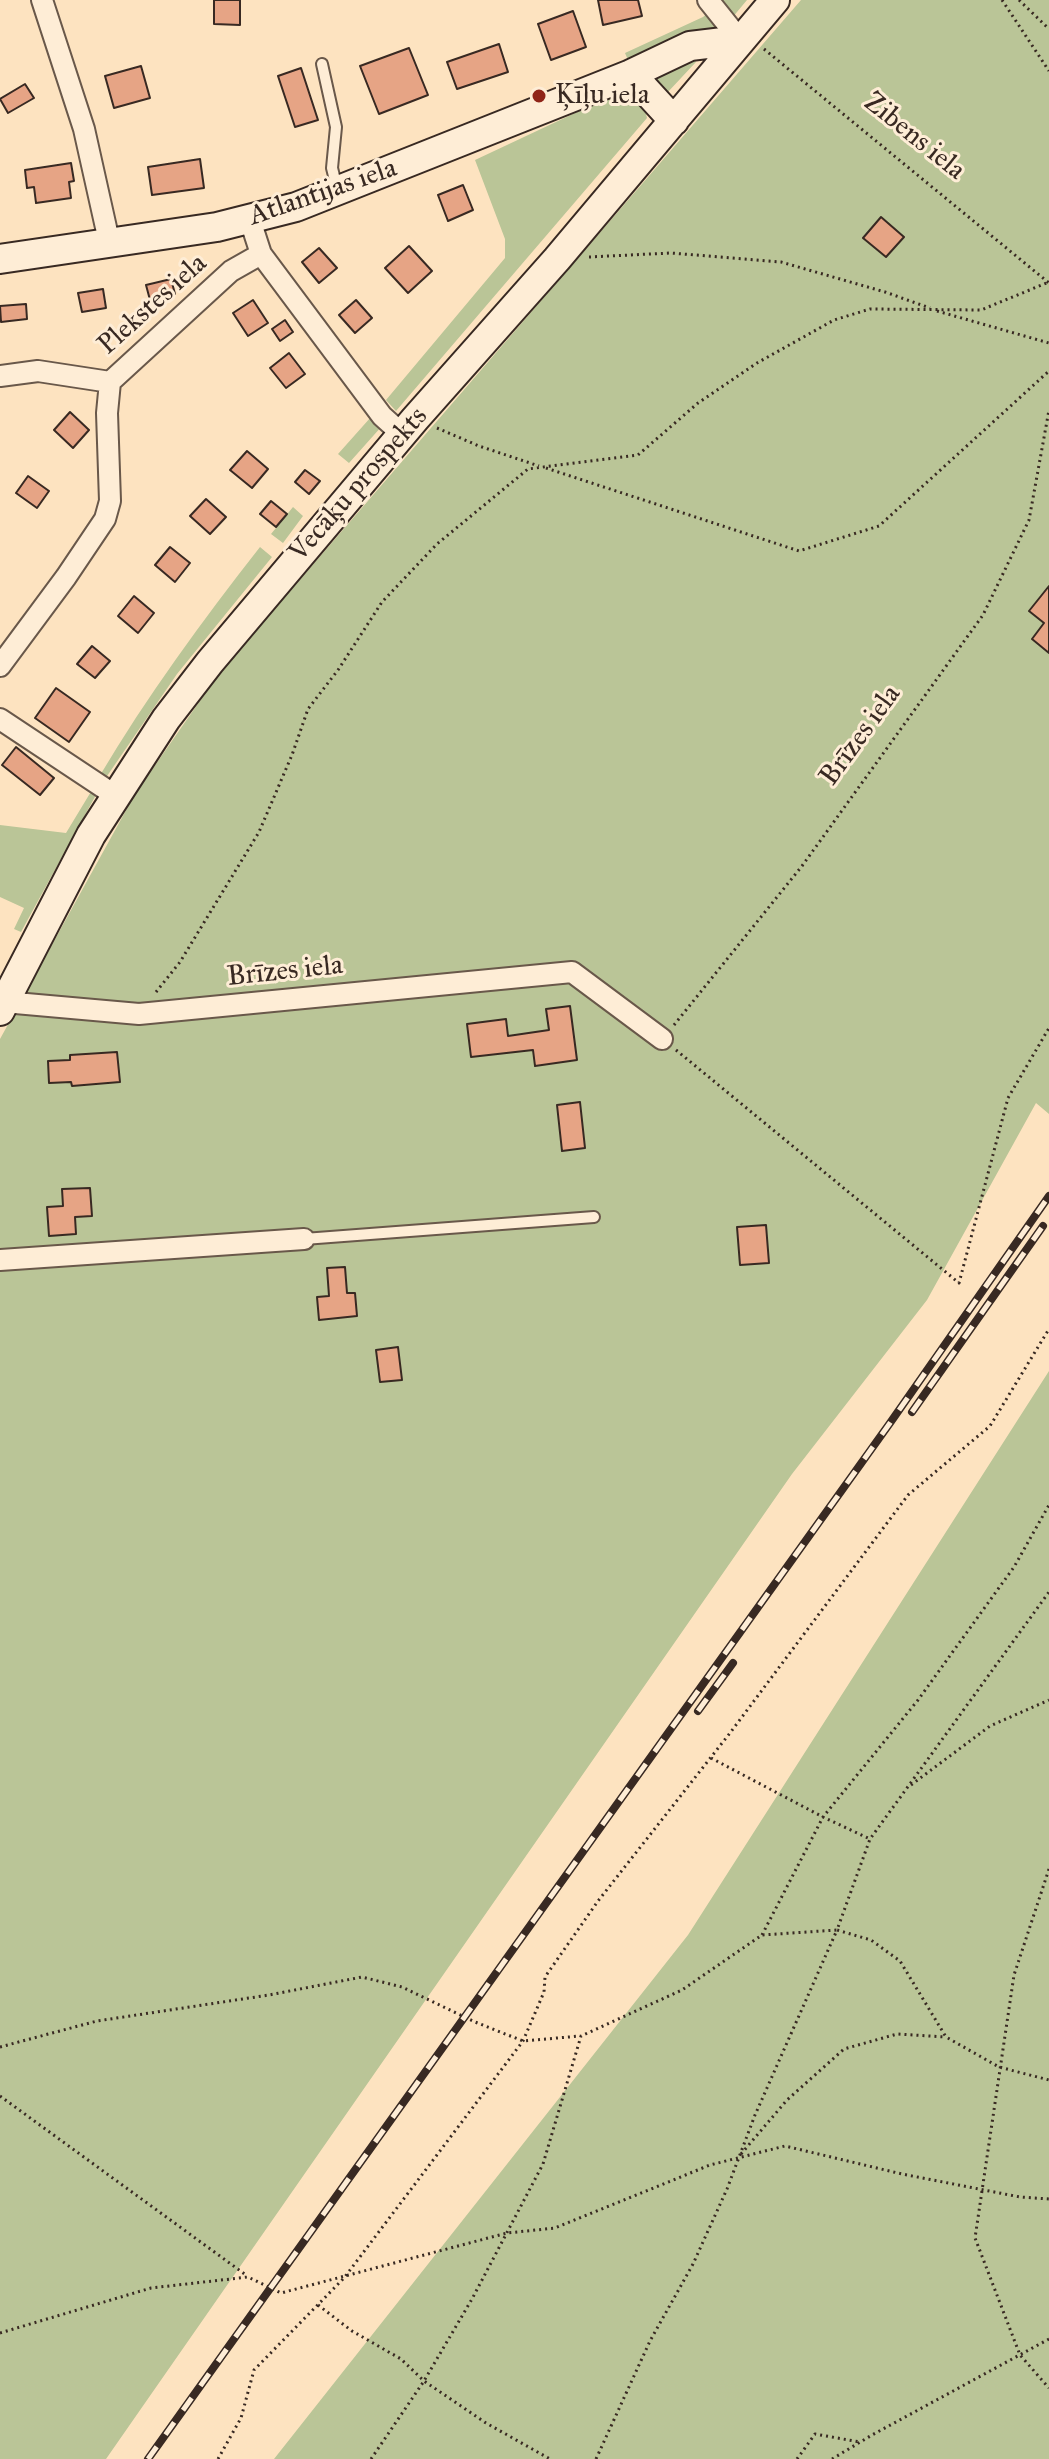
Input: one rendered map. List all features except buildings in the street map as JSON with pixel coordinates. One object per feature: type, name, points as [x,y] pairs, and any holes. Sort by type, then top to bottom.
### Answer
[{"type":"main road","name":"Vecāķu prospekts","points":[[2,1006],[91,835],[166,719],[210,662],[409,426],[674,121],[735,38],[775,0]]},
{"type":"main road","name":"Atlantijas iela","points":[[0,259],[250,220],[338,191],[631,74],[690,46],[735,38]]},
{"type":"main road","points":[[631,74],[674,121]]},
{"type":"street","points":[[42,0],[84,129],[109,241]]},
{"type":"street","points":[[708,0],[735,38]]},
{"type":"street","points":[[250,220],[261,254],[364,393],[382,416],[409,426]]},
{"type":"street","name":"Plekstes iela","points":[[0,666],[105,519],[110,501],[107,413],[110,382],[231,271],[261,254]]},
{"type":"street","points":[[0,376],[38,371],[110,382]]},
{"type":"street","points":[[0,719],[116,796]]},
{"type":"street","name":"Brīzes iela","points":[[2,1006],[139,1014],[572,972],[662,1039]]},
{"type":"street","points":[[0,1260],[304,1239]]},
{"type":"lane","points":[[322,64],[336,127],[332,168],[338,191]]},
{"type":"lane","points":[[304,1239],[594,1217]]},
{"type":"path","points":[[1002,0],[1049,71]]},
{"type":"path","points":[[1019,0],[1049,29]]},
{"type":"path","name":"Zibens iela","points":[[735,38],[1049,282]]},
{"type":"path","points":[[557,259],[671,253],[781,262],[1049,343]]},
{"type":"path","points":[[139,1014],[180,962],[259,832],[308,709],[338,670],[382,602],[437,544],[528,469],[638,455],[710,395],[757,363],[834,320],[870,309],[981,310],[1049,282]]},
{"type":"path","points":[[409,426],[799,551],[879,526],[1049,371]]},
{"type":"path","name":"Brīzes iela","points":[[662,1039],[802,866],[983,615],[1029,520],[1049,410]]},
{"type":"path","points":[[662,1039],[959,1283],[1008,1098],[1049,1028]]},
{"type":"path","points":[[218,2459],[241,2418],[254,2370],[344,2278],[523,2041],[544,1992],[545,1977],[598,1901],[711,1758],[908,1495],[990,1426],[1049,1329]]},
{"type":"path","points":[[0,2047],[97,2021],[269,1995],[362,1977],[402,1987],[464,2018],[523,2041],[581,2036],[682,1990],[762,1935],[823,1817],[927,1688],[1014,1567],[1049,1505]]},
{"type":"path","points":[[596,2459],[650,2341],[693,2264],[837,1930],[870,1839],[1049,1592]]},
{"type":"path","points":[[908,1787],[990,1726],[1049,1700]]},
{"type":"path","points":[[711,1758],[870,1839]]},
{"type":"path","points":[[1049,1869],[1014,1975],[975,2238],[1020,2355],[1049,2388]]},
{"type":"path","points":[[762,1935],[837,1930],[871,1940],[900,1961],[946,2037]]},
{"type":"path","points":[[739,2157],[787,2100],[844,2049],[897,2034],[946,2037],[999,2067],[1049,2080]]},
{"type":"path","points":[[371,2459],[424,2381],[472,2299],[543,2164],[581,2036]]},
{"type":"path","points":[[0,2096],[248,2277],[281,2293],[507,2233],[555,2228],[710,2165],[785,2146],[981,2190],[1049,2199]]},
{"type":"path","points":[[0,2333],[151,2288],[248,2277]]},
{"type":"path","points":[[318,2305],[352,2331],[401,2359],[424,2381],[486,2423],[550,2459]]},
{"type":"path","points":[[832,2459],[1049,2339]]},
{"type":"path","points":[[797,2459],[815,2434],[860,2442]]},
{"type":"green space","points":[[712,0],[747,0],[732,18],[715,24],[716,33],[628,60],[625,53],[703,17],[709,12]]},
{"type":"green space","points":[[801,0],[1049,0],[1049,1114],[1036,1103],[927,1300],[792,1474],[106,2459],[0,2459],[0,1039],[135,794],[220,672]]},
{"type":"green space","points":[[692,58],[696,62],[667,93],[647,77]]},
{"type":"green space","points":[[624,90],[640,101],[647,118],[396,411],[386,400],[505,258],[505,239],[475,160]]},
{"type":"green space","points":[[371,417],[382,426],[349,463],[338,454]]},
{"type":"green space","points":[[293,507],[303,516],[283,543],[271,534]]},
{"type":"green space","points":[[260,547],[272,557],[177,674],[105,779],[99,777],[176,659]]},
{"type":"green space","points":[[92,790],[97,793],[21,932],[14,929],[24,908],[0,897],[0,825],[66,833]]},
{"type":"green space","points":[[1049,1371],[1049,2459],[274,2459],[688,1935]]},
{"type":"railway","points":[[148,2459],[1049,1196]]},
{"type":"railway","points":[[912,1412],[1043,1226]]},
{"type":"railway","points":[[698,1711],[733,1663]]},
{"type":"place","name":"Ķīļu iela","points":[[539,96]]}]
